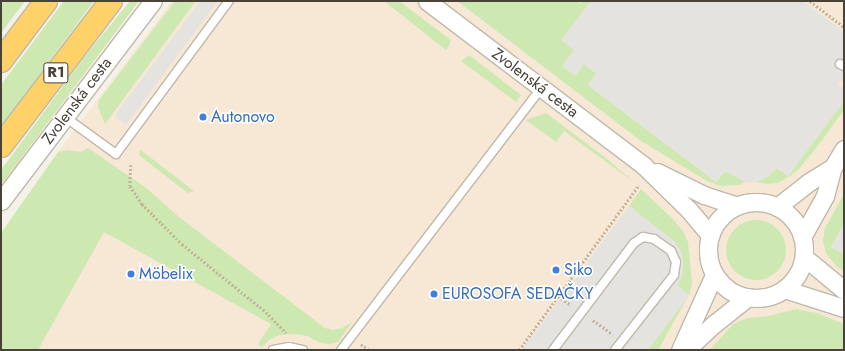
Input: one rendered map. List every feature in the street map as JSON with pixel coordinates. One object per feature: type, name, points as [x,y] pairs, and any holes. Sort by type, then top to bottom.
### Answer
[{"type":"highway","points":[[1,61],[46,1]]},
{"type":"highway","name":"R1","points":[[1,146],[111,1]]},
{"type":"street","name":"Zvolenská cesta","points":[[1,201],[153,1]]},
{"type":"street","name":"Zvolenská cesta","points":[[426,1],[643,165],[690,210],[710,235]]},
{"type":"street","points":[[802,237],[825,196],[833,167],[844,149]]},
{"type":"street","name":"Zvolenská cesta","points":[[643,165],[704,195],[737,206]]},
{"type":"street","points":[[777,207],[809,182],[833,167]]},
{"type":"street","name":"Zvolenská cesta","points":[[757,202],[777,207],[793,220],[802,237],[804,257],[797,275],[784,290],[766,297],[748,297],[728,290],[714,275],[708,255],[710,235],[720,218],[737,206],[757,202]]},
{"type":"street","points":[[804,257],[844,290]]},
{"type":"street","points":[[680,350],[714,275]]},
{"type":"street","points":[[784,290],[844,308]]},
{"type":"street","points":[[686,350],[748,297]]},
{"type":"lane","points":[[65,117],[116,154],[229,1]]},
{"type":"lane","points":[[341,350],[541,88]]},
{"type":"lane","points":[[553,350],[634,243],[643,237],[654,239],[671,251],[676,262],[674,275],[615,350]]},
{"type":"lane","points":[[273,350],[288,347],[303,350]]},
{"type":"path","points":[[810,1],[844,27]]},
{"type":"path","points":[[131,165],[130,186],[142,204],[182,244],[266,312],[285,331],[288,347]]},
{"type":"path","points":[[519,350],[640,183]]},
{"type":"path","points":[[558,296],[573,306]]},
{"type":"path","points":[[591,319],[622,341]]},
{"type":"shaded area","points":[[172,1],[457,1],[537,62],[582,1],[844,1],[844,350],[1,350],[1,338],[68,150],[58,152]]},
{"type":"shaded area","points":[[200,1],[218,1],[126,125],[114,116]]},
{"type":"shaded area","points":[[591,1],[803,1],[844,32],[844,77],[838,84],[844,89],[844,101],[788,176],[776,168],[767,177],[756,182],[745,182],[725,171],[716,182],[588,85],[596,73],[584,64],[575,76],[562,66],[574,50],[561,40]]},
{"type":"shaded area","points":[[629,206],[675,242],[681,252],[683,261],[682,277],[677,285],[689,295],[648,350],[522,350]]},
{"type":"shaded area","points":[[844,223],[844,254],[831,247]]},
{"type":"green space","points":[[1,1],[25,1],[1,33]]},
{"type":"green space","points":[[64,1],[94,1],[1,127],[1,85]]},
{"type":"green space","points":[[130,1],[139,1],[1,185],[1,170],[86,55]]},
{"type":"green space","points":[[175,1],[196,1],[105,124],[98,107],[99,100]]},
{"type":"green space","points":[[384,1],[399,1],[451,40],[449,46],[446,50]]},
{"type":"green space","points":[[457,1],[577,1],[580,3],[582,1],[591,1],[562,40],[574,50],[562,66],[575,75],[584,64],[596,73],[588,85],[716,182],[725,171],[745,182],[740,185],[720,186],[707,181],[641,141]]},
{"type":"green space","points":[[469,55],[521,95],[516,102],[461,61]]},
{"type":"green space","points":[[844,101],[844,110],[799,169],[778,183],[768,184],[756,182],[767,177],[776,168],[788,176]]},
{"type":"green space","points":[[546,113],[607,159],[635,183],[564,131],[556,142],[526,120]]},
{"type":"green space","points":[[88,148],[145,187],[179,217],[325,328],[333,330],[342,328],[352,322],[338,342],[328,344],[321,343],[307,336],[295,334],[279,335],[269,340],[262,347],[258,344],[271,324],[104,232],[38,350],[1,350],[1,233],[58,152],[68,150],[81,152]]},
{"type":"green space","points":[[140,150],[194,191],[188,193],[185,191],[139,155]]},
{"type":"green space","points":[[641,189],[672,218],[683,231],[688,242],[692,284],[689,295],[676,285],[682,277],[683,261],[681,252],[675,242],[629,206]]},
{"type":"green space","points":[[844,194],[844,223],[831,247],[844,254],[844,271],[837,267],[826,253],[823,240],[825,228]]},
{"type":"green space","points":[[756,220],[772,225],[777,229],[781,234],[786,250],[781,266],[777,271],[772,275],[756,280],[740,275],[735,271],[731,266],[726,250],[731,234],[735,229],[740,225]]},
{"type":"green space","points":[[689,295],[658,350],[648,350]]},
{"type":"green space","points":[[796,309],[817,313],[844,324],[844,350],[710,350],[732,325],[740,321],[748,318],[769,316]]},
{"type":"place","name":"Autonovo","points":[[203,117]]},
{"type":"place","name":"Siko","points":[[556,270]]},
{"type":"place","name":"Möbelix","points":[[131,274]]},
{"type":"place","name":"EUROSOFA SEDAČKY","points":[[434,294]]}]
